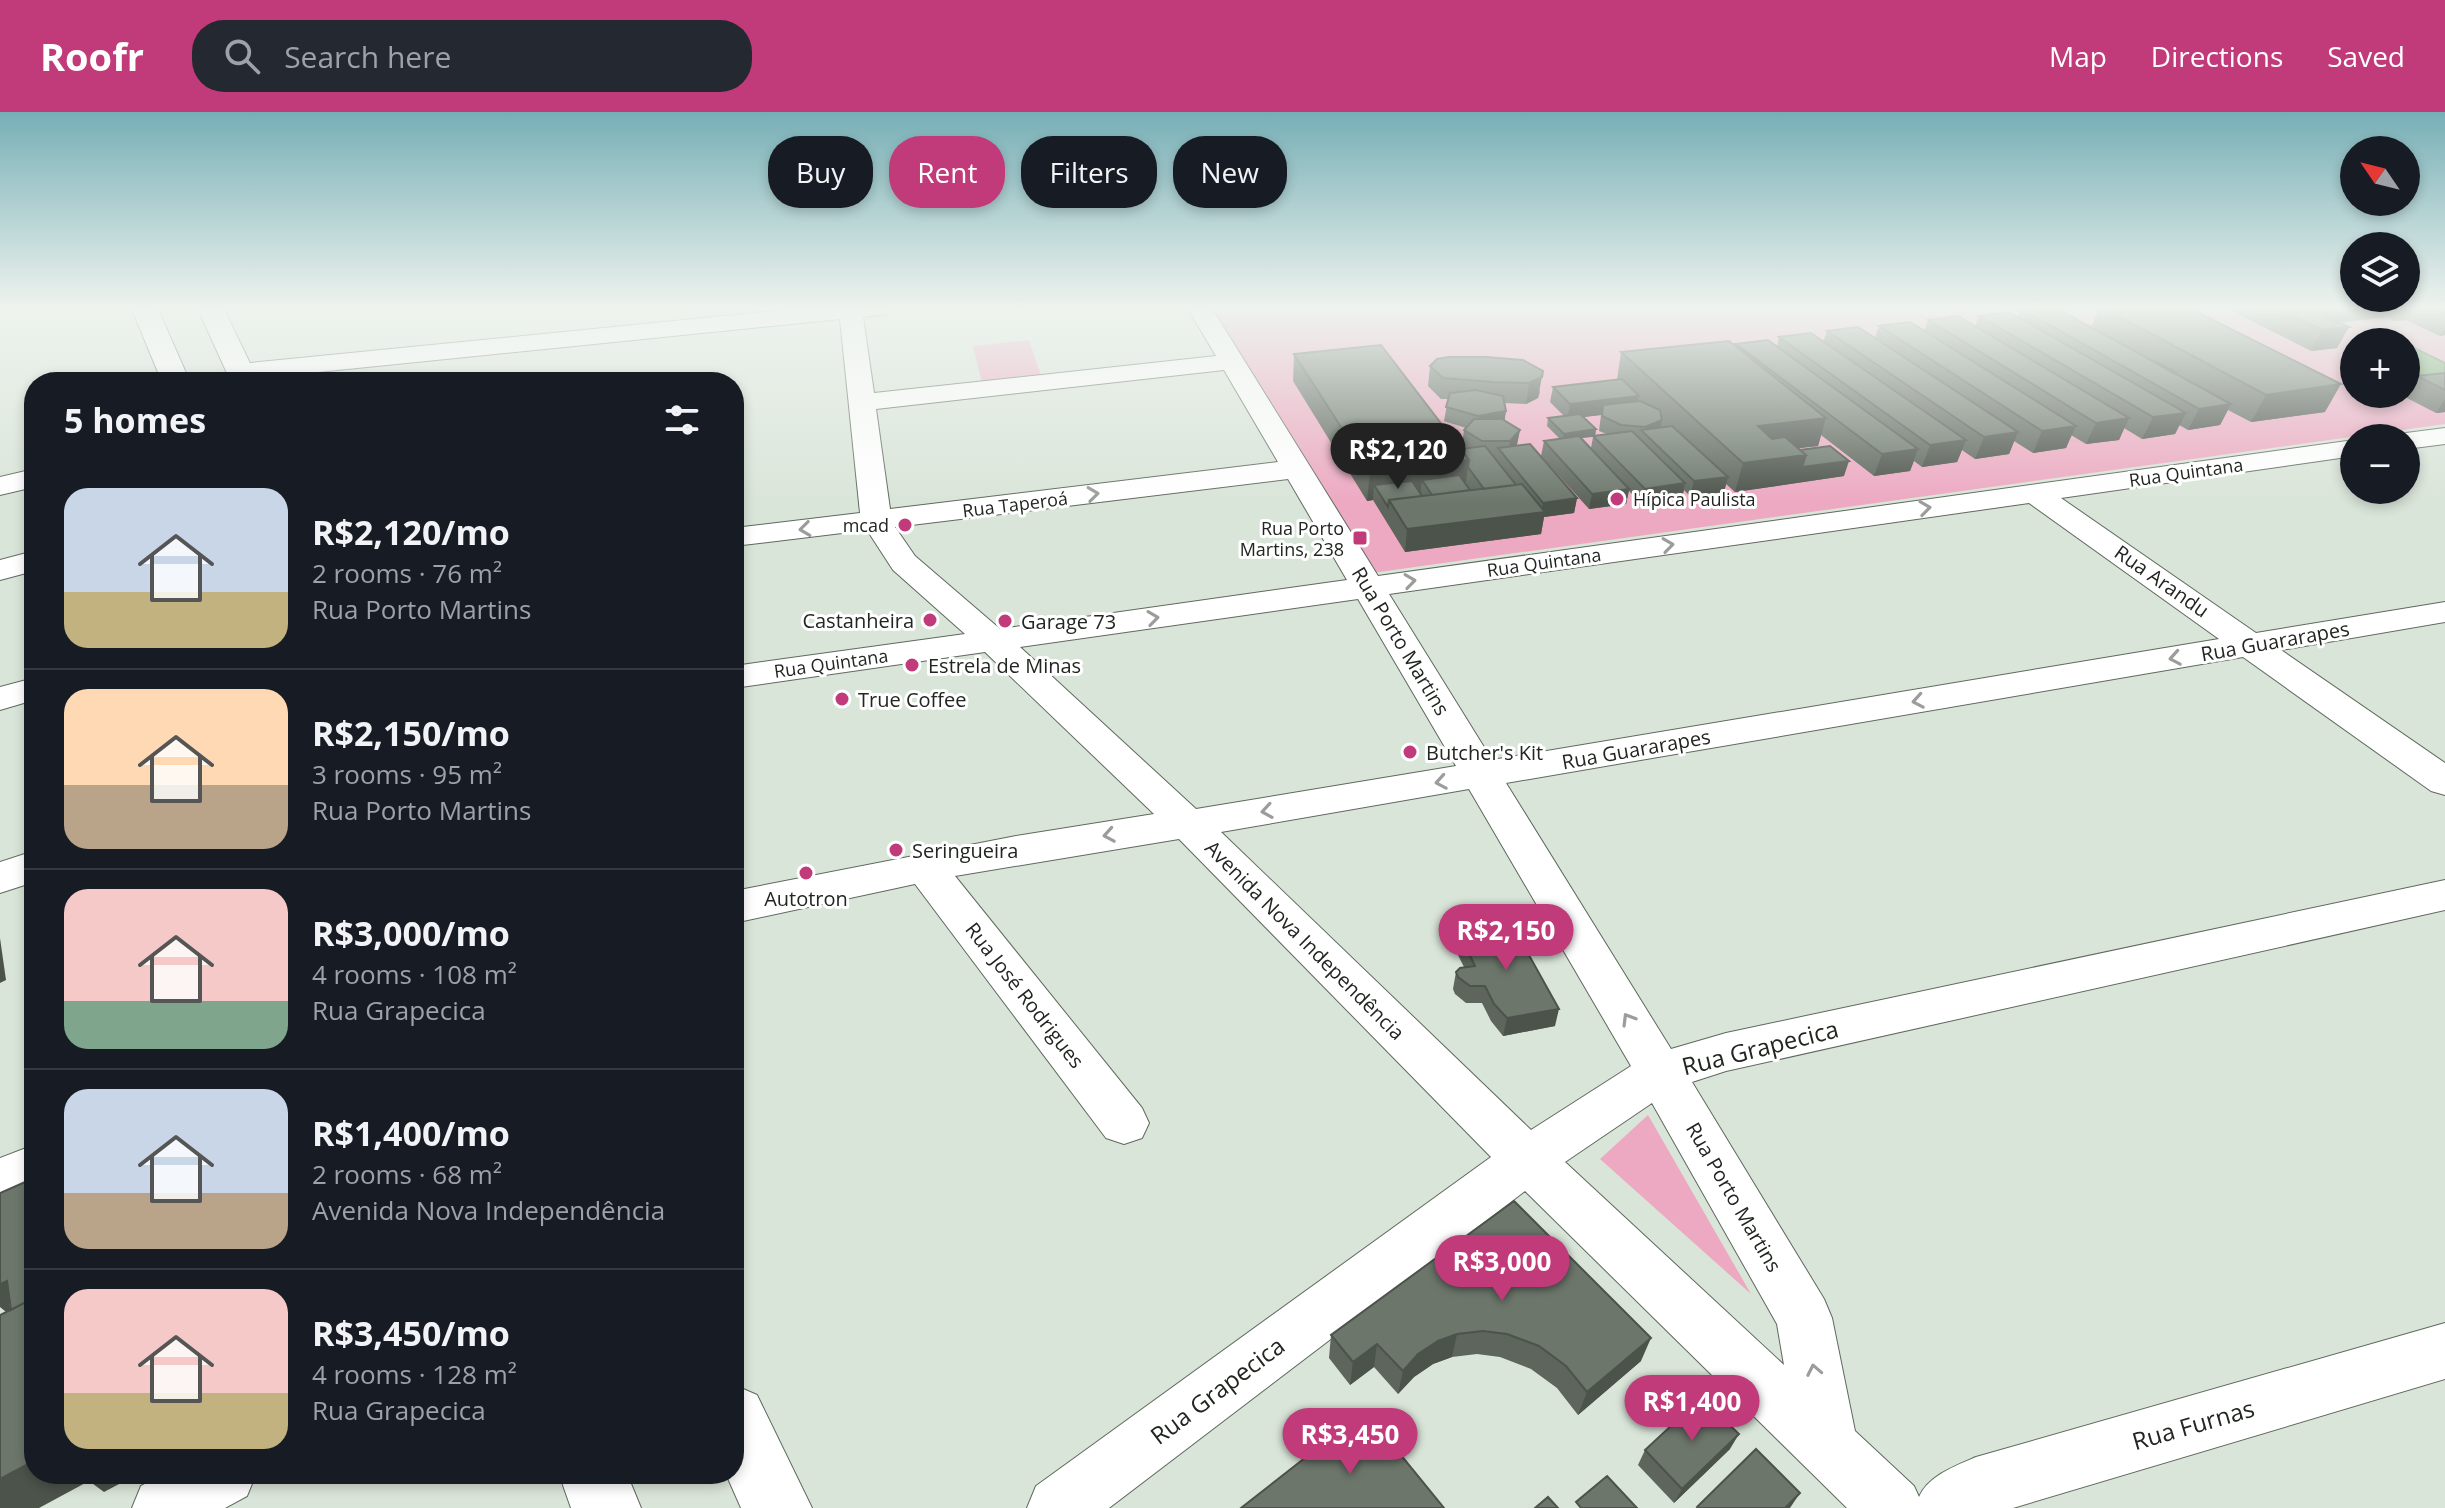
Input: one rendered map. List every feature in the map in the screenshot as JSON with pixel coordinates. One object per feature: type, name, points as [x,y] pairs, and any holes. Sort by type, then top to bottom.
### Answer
[{"type":"main road","points":[[744,1439],[777,1508]]},
{"type":"main road","points":[[597,1484],[606,1508]]},
{"type":"street","name":"Avenida Nova Independência","points":[[857,372],[876,521],[904,563],[992,640],[1186,824],[1527,1160],[1892,1508]]},
{"type":"street","points":[[860,403],[1140,372]]},
{"type":"street","name":"Rua Porto Martins","points":[[1238,372],[1660,1072],[1804,1318],[1828,1447]]},
{"type":"street","points":[[2420,439],[2445,436]]},
{"type":"street","name":"Rua Quintana","points":[[744,676],[2340,450]]},
{"type":"street","name":"Rua Taperoá","points":[[744,536],[1296,469]]},
{"type":"street","points":[[0,486],[24,480]]},
{"type":"street","name":"Rua Arandu","points":[[2034,493],[2253,644],[2445,782]]},
{"type":"street","points":[[0,570],[24,564]]},
{"type":"street","name":"Rua Guararapes","points":[[744,905],[1132,831],[2445,612]]},
{"type":"street","points":[[0,699],[24,692]]},
{"type":"street","name":"Rua José Rodrigues","points":[[926,868],[1124,1123]]},
{"type":"street","points":[[0,878],[24,870]]},
{"type":"street","name":"Rua Grapecica","points":[[1058,1508],[1527,1160],[1660,1072],[1726,1052],[2445,895]]},
{"type":"street","points":[[0,1182],[24,1171]]},
{"type":"street","name":"Rua Furnas","points":[[1946,1508],[1976,1488],[2445,1351]]},
{"type":"street","points":[[163,1508],[207,1484]]},
{"type":"shaded area","points":[[979,372],[1040,372],[1041,376],[982,383]]},
{"type":"shaded area","name":"Hípica Paulista","points":[[1250,372],[2340,372],[2340,408],[2420,408],[2420,372],[2445,372],[2445,424],[2420,427],[2420,424],[2340,424],[2340,439],[1372,573]]},
{"type":"shaded area","points":[[2420,372],[2445,372],[2445,378],[2429,380],[2420,376]]},
{"type":"shaded area","points":[[1648,1115],[1751,1294],[1600,1159]]},
{"type":"building","points":[[1306,372],[1402,372],[1469,460],[1370,472]]},
{"type":"building","points":[[1437,372],[1543,372],[1542,377],[1529,383],[1443,378]]},
{"type":"building","points":[[1643,372],[1768,372],[1826,418],[1758,426],[1772,439],[1785,437],[1806,455],[1743,463]]},
{"type":"building","points":[[1773,372],[1812,372],[1918,449],[1882,454]]},
{"type":"building","points":[[1828,372],[1868,372],[1966,440],[1930,445]]},
{"type":"building","points":[[1888,372],[1927,372],[2018,432],[1984,437]]},
{"type":"building","points":[[1951,372],[1990,372],[2076,426],[2042,431]]},
{"type":"building","points":[[2013,372],[2052,372],[2129,418],[2096,423]]},
{"type":"building","points":[[2076,372],[2114,372],[2186,413],[2153,417]]},
{"type":"building","points":[[2133,372],[2173,372],[2231,404],[2199,409]]},
{"type":"building","points":[[2223,372],[2317,372],[2340,384],[2266,395]]},
{"type":"building","points":[[2445,373],[2445,390],[2420,378]]},
{"type":"building","points":[[1622,379],[1639,396],[1570,404],[1553,387]]},
{"type":"building","points":[[1476,390],[1503,396],[1506,411],[1478,416],[1446,407],[1450,393]]},
{"type":"building","points":[[1640,401],[1660,410],[1662,420],[1645,427],[1621,425],[1602,416],[1603,405]]},
{"type":"building","points":[[1580,414],[1596,429],[1564,434],[1548,418]]},
{"type":"building","points":[[1474,419],[1502,419],[1520,430],[1510,441],[1482,441],[1464,430]]},
{"type":"building","points":[[1672,426],[1728,477],[1694,481],[1641,430]]},
{"type":"building","points":[[1632,431],[1685,483],[1645,489],[1593,436]]},
{"type":"building","points":[[1579,436],[1629,489],[1592,494],[1544,441]]},
{"type":"building","points":[[1530,444],[1577,498],[1543,503],[1498,448]]},
{"type":"building","points":[[1485,446],[1516,485],[1484,489],[1468,467],[1469,460],[1460,449]]},
{"type":"building","points":[[1830,446],[1849,461],[1802,467],[1806,455],[1800,450]]},
{"type":"building","points":[[1459,475],[1470,490],[1432,495],[1422,480]]},
{"type":"building","points":[[1412,481],[1422,496],[1389,500],[1388,507],[1374,485]]},
{"type":"building","points":[[1522,484],[1545,512],[1407,529],[1389,500]]},
{"type":"building","points":[[1511,923],[1559,1009],[1507,1018],[1494,1004],[1485,986],[1470,986],[1458,977],[1456,972],[1460,968],[1475,966],[1461,937],[1468,932]]},
{"type":"building","points":[[24,1182],[24,1303],[11,1310],[7,1281],[0,1284],[0,1193]]},
{"type":"building","points":[[1514,1201],[1651,1338],[1587,1392],[1566,1366],[1539,1346],[1507,1334],[1483,1331],[1457,1334],[1438,1341],[1418,1354],[1403,1371],[1377,1344],[1353,1362],[1331,1335]]},
{"type":"building","points":[[24,1303],[24,1466],[0,1479],[0,1315]]},
{"type":"building","points":[[1701,1398],[1739,1434],[1682,1489],[1645,1450]]},
{"type":"building","points":[[1365,1411],[1444,1508],[1241,1508]]},
{"type":"building","points":[[1756,1449],[1800,1493],[1785,1508],[1697,1507]]},
{"type":"building","points":[[1607,1476],[1637,1508],[1581,1508],[1576,1502]]},
{"type":"building","points":[[1548,1497],[1558,1508],[1535,1508]]},
{"type":"place","name":"Hípica Paulista","points":[[1617,499]]},
{"type":"place","name":"mcad","points":[[905,525]]},
{"type":"place","name":"Rua Porto Martins, 238","points":[[1360,538]]},
{"type":"place","name":"Castanheira","points":[[930,620]]},
{"type":"place","name":"Garage 73","points":[[1005,621]]},
{"type":"place","name":"Estrela de Minas","points":[[912,665]]},
{"type":"place","name":"True Coffee","points":[[842,699]]},
{"type":"place","name":"Butcher's Kit","points":[[1410,752]]},
{"type":"place","name":"Seringueira","points":[[896,850]]},
{"type":"place","name":"Autotron","points":[[806,873]]}]
